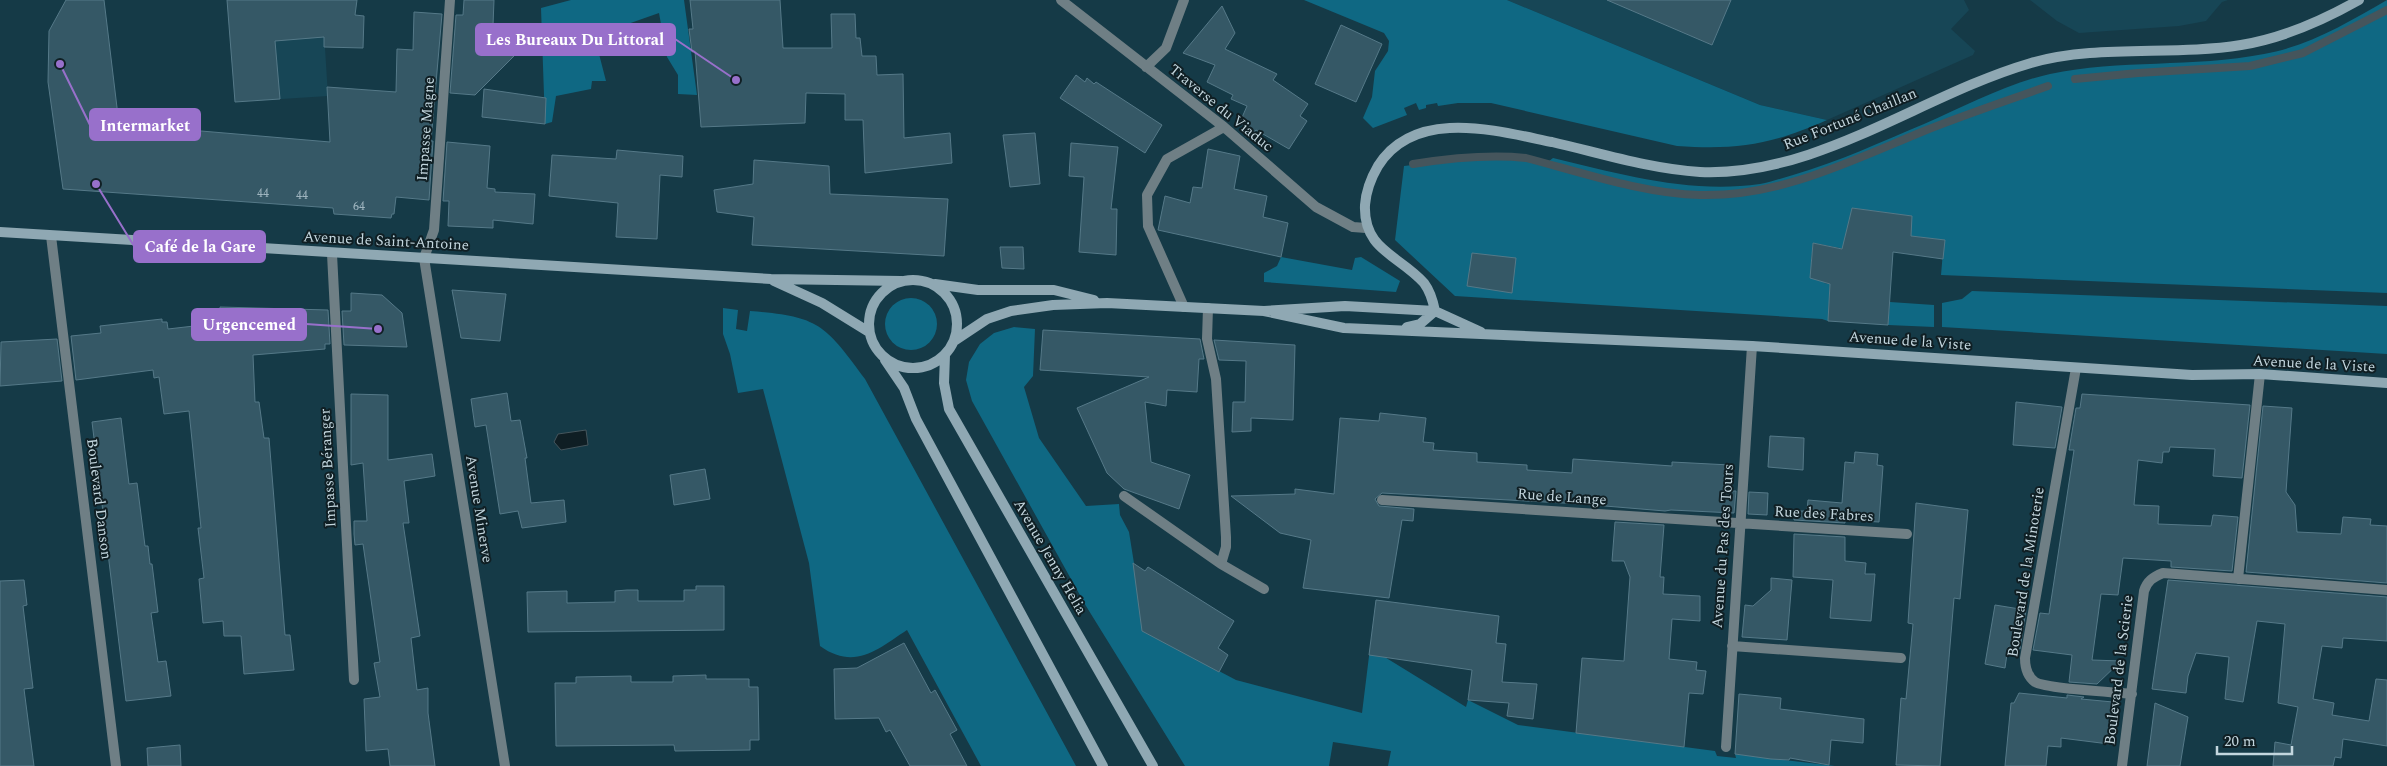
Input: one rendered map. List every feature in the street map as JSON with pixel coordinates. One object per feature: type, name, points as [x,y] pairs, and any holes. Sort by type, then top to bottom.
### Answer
[{"type":"street","name":"Impasse Magne","points":[[424,258],[434,230],[450,0]]},
{"type":"street","name":"Traverse du Viaduc","points":[[1061,0],[1224,127],[1316,207],[1353,227],[1366,228]]},
{"type":"street","points":[[1146,67],[1166,48],[1184,0]]},
{"type":"street","name":"Rue Fortuné Chaillan","points":[[1366,228],[1365,198],[1370,179],[1380,163],[1392,149],[1408,138],[1429,131],[1448,128],[1482,128],[1670,169],[1717,172],[1758,168],[1814,153],[1992,76],[2034,62],[2089,54],[2240,45],[2272,39],[2301,29],[2359,0]]},
{"type":"street","points":[[1184,307],[1148,226],[1147,195],[1167,159],[1224,127]]},
{"type":"street","points":[[1366,228],[1377,243],[1424,283],[1436,310]]},
{"type":"street","name":"Avenue de Saint-Antoine","points":[[0,232],[332,254],[771,279],[901,281]]},
{"type":"street","name":"Boulevard Danson","points":[[51,236],[116,766]]},
{"type":"street","name":"Impasse Béranger","points":[[332,254],[354,680]]},
{"type":"street","name":"Avenue Minerve","points":[[424,258],[504,766]]},
{"type":"street","name":"Avenue de Saint-Antoine","points":[[771,279],[822,303],[869,332]]},
{"type":"street","points":[[1103,766],[916,419],[904,388],[885,360],[874,348],[869,332],[869,316],[874,300],[886,288],[901,281],[917,280],[978,290],[1054,290],[1107,303]]},
{"type":"street","points":[[885,360],[900,368],[916,369],[932,365],[946,355],[954,341],[957,325],[954,308],[946,294],[933,284]]},
{"type":"street","points":[[954,341],[987,319],[1011,311],[1053,305],[1107,303],[1264,312],[1344,328],[1486,334]]},
{"type":"street","points":[[1264,312],[1345,306],[1436,310]]},
{"type":"street","points":[[1208,308],[1207,338],[1216,380],[1226,537],[1226,547],[1221,564]]},
{"type":"street","points":[[1393,330],[1420,324],[1436,310]]},
{"type":"street","name":"Avenue de la Viste","points":[[1436,310],[1486,334],[1752,346],[2192,375],[2260,374],[2387,383]]},
{"type":"street","name":"Avenue du Pas des Tours","points":[[1726,747],[1752,346]]},
{"type":"street","name":"Avenue Jenny Helia","points":[[946,355],[944,383],[949,409],[1154,766]]},
{"type":"street","name":"Boulevard de la Minoterie","points":[[2076,368],[2025,658],[2025,667],[2028,675],[2043,685],[2132,694]]},
{"type":"street","points":[[2238,580],[2260,374]]},
{"type":"street","points":[[1124,496],[1221,564],[1264,589]]},
{"type":"street","name":"Rue de Lange","points":[[1382,500],[1739,524]]},
{"type":"street","name":"Rue des Fabres","points":[[1739,524],[1907,534]]},
{"type":"street","name":"Boulevard de la Scierie","points":[[2122,766],[2144,591],[2147,583],[2154,576],[2163,573],[2387,590]]},
{"type":"street","points":[[1732,646],[1901,658]]},
{"type":"shaded area","points":[[227,0],[322,0],[328,96],[235,102]]},
{"type":"shaded area","points":[[571,0],[684,0],[697,95],[678,94],[678,75],[667,57],[659,13],[605,32],[599,54],[606,81],[592,81],[591,89],[556,96],[552,122],[545,124],[541,8]]},
{"type":"shaded area","points":[[1304,0],[1507,0],[1760,105],[1827,120],[1771,140],[1754,144],[1718,147],[1677,146],[1491,103],[1458,103],[1438,106],[1437,103],[1426,105],[1426,108],[1419,110],[1416,103],[1404,108],[1407,115],[1373,128],[1363,118],[1372,97],[1375,71],[1388,51],[1389,41],[1384,33]]},
{"type":"shaded area","points":[[1507,0],[1964,0],[1969,10],[1951,29],[1975,51],[1973,55],[1827,120],[1760,105]]},
{"type":"shaded area","points":[[2030,0],[2228,0],[2222,2],[2206,21],[2179,26],[2079,33],[2057,21]]},
{"type":"shaded area","points":[[2387,0],[2387,293],[1941,275],[1944,240],[1911,236],[1911,216],[1852,208],[1845,249],[1813,243],[1811,263],[1832,267],[1824,283],[1830,284],[1828,321],[1822,319],[1455,296],[1395,240],[1404,166],[1491,158],[1526,161],[1544,165],[1553,158],[1655,181],[1707,186],[1760,184],[1810,170],[1843,158],[1986,96],[2034,78],[2076,69],[2210,61],[2264,54],[2312,39]]},
{"type":"shaded area","points":[[1281,257],[1352,270],[1355,258],[1361,257],[1400,281],[1396,292],[1264,282],[1264,273],[1277,266]]},
{"type":"shaded area","points":[[1972,291],[2387,306],[2387,354],[1942,327],[1942,303],[1962,299]]},
{"type":"shaded area","points":[[906,298],[916,298],[930,305],[937,319],[937,329],[930,343],[916,350],[906,350],[896,346],[889,339],[885,329],[885,319],[889,309],[896,302]]},
{"type":"shaded area","points":[[1890,302],[1934,305],[1934,327],[1888,325]]},
{"type":"shaded area","points":[[723,308],[738,310],[736,329],[747,331],[750,311],[773,313],[806,320],[818,326],[829,335],[851,360],[865,379],[1076,766],[981,766],[907,630],[876,650],[855,657],[844,657],[820,646],[809,563],[763,389],[738,393],[730,354],[723,334]]},
{"type":"shaded area","points":[[1014,327],[1035,329],[1033,376],[1024,387],[1039,438],[1086,506],[1119,504],[1120,515],[1129,532],[1145,632],[1236,680],[1362,713],[1370,648],[1466,707],[1468,700],[1518,725],[1715,751],[1717,756],[1736,758],[1735,754],[1835,766],[1388,766],[1391,751],[1333,742],[1329,766],[1185,766],[1086,606],[972,401],[966,380],[969,362],[980,344],[994,333]]},
{"type":"shaded area","points":[[586,430],[588,445],[561,450],[554,442],[558,434]]},
{"type":"building","points":[[66,0],[104,0],[119,124],[330,142],[327,87],[396,92],[397,49],[413,50],[414,12],[442,14],[431,141],[433,141],[429,200],[396,197],[394,214],[392,214],[391,218],[334,214],[333,208],[63,189],[48,82],[49,31]]},
{"type":"building","points":[[227,0],[357,0],[355,15],[364,16],[363,48],[324,47],[324,37],[275,41],[280,99],[235,102]]},
{"type":"building","points":[[464,0],[494,0],[492,51],[514,56],[475,95],[450,93],[456,15],[463,15]]},
{"type":"building","points":[[690,0],[780,0],[783,48],[832,48],[831,14],[855,14],[856,38],[860,38],[862,56],[876,56],[877,75],[903,74],[904,138],[950,133],[952,163],[865,173],[863,120],[845,120],[845,94],[806,93],[805,123],[701,127],[695,51],[692,52],[689,29],[693,29]]},
{"type":"building","points":[[1607,0],[1731,0],[1712,45]]},
{"type":"building","points":[[1222,6],[1235,33],[1225,49],[1277,74],[1273,80],[1308,104],[1300,116],[1307,121],[1289,149],[1256,130],[1253,134],[1240,122],[1247,106],[1231,99],[1233,95],[1207,82],[1215,65],[1183,53]]},
{"type":"building","points":[[1341,25],[1382,44],[1356,102],[1315,84]]},
{"type":"building","points":[[1076,75],[1085,82],[1087,78],[1094,84],[1096,82],[1162,125],[1145,153],[1060,98]]},
{"type":"building","points":[[484,89],[546,98],[545,124],[482,117]]},
{"type":"building","points":[[1035,133],[1040,184],[1010,187],[1003,135]]},
{"type":"building","points":[[447,142],[490,146],[487,188],[495,189],[495,192],[535,194],[533,224],[493,220],[493,228],[448,226],[449,201],[443,201]]},
{"type":"building","points":[[1071,143],[1118,147],[1111,209],[1117,209],[1116,255],[1079,252],[1084,177],[1069,176]]},
{"type":"building","points":[[1208,149],[1240,156],[1234,189],[1267,196],[1263,217],[1288,223],[1281,257],[1158,230],[1165,196],[1190,203],[1193,187],[1202,188]]},
{"type":"building","points":[[617,150],[683,156],[682,177],[660,175],[657,239],[616,237],[618,203],[549,196],[552,155],[616,159]]},
{"type":"building","points":[[754,160],[829,166],[830,194],[948,199],[944,256],[752,245],[754,217],[717,212],[714,190],[753,184]]},
{"type":"building","points":[[1852,208],[1912,216],[1911,236],[1945,240],[1943,259],[1893,252],[1888,325],[1828,321],[1830,284],[1810,278],[1813,243],[1842,249]]},
{"type":"building","points":[[1000,247],[1023,247],[1024,269],[1002,268]]},
{"type":"building","points":[[1472,253],[1516,258],[1512,293],[1467,286]]},
{"type":"building","points":[[452,290],[506,294],[500,341],[461,338]]},
{"type":"building","points":[[351,293],[382,295],[402,313],[407,347],[344,345],[342,311],[351,311]]},
{"type":"building","points":[[220,307],[328,310],[330,344],[325,344],[325,349],[253,355],[255,402],[259,402],[264,438],[269,438],[285,635],[290,635],[294,670],[244,674],[241,636],[224,636],[223,621],[203,623],[199,579],[204,578],[198,528],[201,528],[189,411],[164,414],[159,377],[154,378],[153,370],[76,380],[71,336],[101,333],[100,326],[162,319],[162,322],[167,322],[168,329],[220,323]]},
{"type":"building","points":[[1043,330],[1200,339],[1204,359],[1199,359],[1197,392],[1167,390],[1166,406],[1145,402],[1151,462],[1190,475],[1179,509],[1124,489],[1107,473],[1077,408],[1149,377],[1040,370]]},
{"type":"building","points":[[57,339],[62,381],[0,386],[1,342]]},
{"type":"building","points":[[1214,340],[1295,345],[1293,420],[1251,418],[1251,431],[1232,432],[1233,402],[1245,402],[1246,361],[1219,360]]},
{"type":"building","points":[[507,393],[511,421],[520,420],[527,458],[525,458],[531,503],[564,500],[566,522],[522,528],[518,511],[500,514],[486,425],[475,427],[471,399]]},
{"type":"building","points":[[351,394],[388,395],[388,460],[432,454],[435,476],[404,481],[409,523],[403,523],[420,636],[411,638],[417,690],[428,688],[428,713],[435,766],[390,766],[388,749],[366,751],[364,699],[380,697],[374,663],[380,662],[363,544],[355,545],[354,521],[367,521],[363,463],[351,465]]},
{"type":"building","points":[[2082,394],[2250,405],[2242,478],[2213,476],[2215,449],[2170,447],[2169,452],[2163,452],[2162,463],[2138,460],[2134,505],[2159,506],[2158,524],[2211,526],[2213,515],[2238,517],[2232,571],[2171,567],[2171,561],[2123,558],[2118,595],[2101,594],[2092,660],[2121,661],[2097,684],[2069,682],[2072,655],[2033,650],[2040,613],[2049,614],[2074,450],[2069,450],[2076,408],[2080,408]]},
{"type":"building","points":[[2016,402],[2062,407],[2055,448],[2013,445]]},
{"type":"building","points":[[2263,406],[2292,408],[2286,492],[2295,505],[2297,532],[2341,534],[2343,517],[2371,519],[2370,525],[2387,526],[2387,583],[2246,572]]},
{"type":"building","points":[[1380,413],[1426,418],[1423,442],[1434,443],[1433,450],[1477,453],[1477,462],[1527,465],[1527,470],[1572,473],[1573,459],[1672,466],[1672,462],[1730,465],[1729,491],[1736,491],[1734,513],[1665,511],[1581,504],[1382,493],[1375,499],[1379,506],[1414,509],[1413,521],[1402,520],[1389,598],[1303,588],[1311,540],[1280,533],[1231,496],[1295,494],[1295,489],[1334,494],[1340,418],[1379,421]]},
{"type":"building","points":[[121,418],[129,484],[137,483],[145,546],[148,546],[150,564],[152,564],[158,612],[151,613],[158,662],[166,661],[171,696],[126,701],[92,422]]},
{"type":"building","points":[[1770,436],[1804,438],[1803,470],[1768,467]]},
{"type":"building","points":[[1855,452],[1878,454],[1877,465],[1883,466],[1879,522],[1845,520],[1845,523],[1794,520],[1794,511],[1807,511],[1808,500],[1842,503],[1845,462],[1854,463]]},
{"type":"building","points":[[705,469],[710,499],[674,505],[670,475]]},
{"type":"building","points":[[1749,492],[1768,493],[1767,515],[1748,514]]},
{"type":"building","points":[[1916,503],[1968,510],[1960,599],[1954,598],[1940,766],[1896,765],[1901,698],[1906,699],[1913,624],[1908,623]]},
{"type":"building","points":[[1615,522],[1664,525],[1660,577],[1664,577],[1663,594],[1700,596],[1700,621],[1672,619],[1669,659],[1697,662],[1696,670],[1706,671],[1703,694],[1689,693],[1684,747],[1576,733],[1582,658],[1624,661],[1630,577],[1624,561],[1612,561]]},
{"type":"building","points":[[1794,534],[1845,537],[1845,561],[1866,563],[1865,574],[1875,574],[1871,621],[1830,618],[1833,580],[1793,577]]},
{"type":"building","points":[[1133,563],[1145,571],[1148,567],[1234,621],[1218,648],[1228,655],[1219,672],[1142,631]]},
{"type":"building","points":[[1771,578],[1792,580],[1787,640],[1742,637],[1745,605],[1753,606],[1771,590]]},
{"type":"building","points":[[24,580],[27,605],[23,606],[33,688],[24,689],[34,766],[0,766],[0,581]]},
{"type":"building","points":[[2168,580],[2387,597],[2387,641],[2343,638],[2342,648],[2322,646],[2313,699],[2334,703],[2332,715],[2369,721],[2376,679],[2387,680],[2387,746],[2343,739],[2341,758],[2335,757],[2333,766],[2273,766],[2275,742],[2291,745],[2298,707],[2278,703],[2285,624],[2257,621],[2243,702],[2225,699],[2229,657],[2196,653],[2188,676],[2186,693],[2152,689]]},
{"type":"building","points":[[696,586],[724,586],[724,630],[528,632],[527,592],[567,591],[567,603],[615,602],[615,591],[627,590],[638,590],[638,601],[684,601],[684,590],[696,590]]},
{"type":"building","points":[[1376,600],[1499,616],[1496,643],[1506,644],[1502,682],[1537,684],[1533,719],[1507,716],[1509,703],[1468,700],[1472,670],[1369,655]]},
{"type":"building","points":[[1995,605],[2026,610],[2020,649],[2008,647],[2005,668],[1985,664]]},
{"type":"building","points":[[904,643],[931,693],[935,690],[957,730],[950,734],[967,766],[910,766],[890,730],[886,732],[879,718],[835,719],[834,669],[857,668]]},
{"type":"building","points":[[706,675],[706,679],[749,679],[749,687],[758,687],[759,740],[750,740],[750,750],[675,751],[674,745],[556,746],[555,683],[576,683],[576,677],[631,676],[631,682],[673,682],[673,676]]},
{"type":"building","points":[[2019,693],[2067,698],[2067,695],[2084,697],[2081,699],[2113,702],[2109,744],[2061,738],[2061,747],[2048,746],[2046,766],[2005,766],[2011,703],[2014,703]]},
{"type":"building","points":[[1739,694],[1781,698],[1780,709],[1864,719],[1863,743],[1831,740],[1829,765],[1790,758],[1789,760],[1771,759],[1735,754]]},
{"type":"building","points":[[2155,703],[2188,717],[2180,766],[2147,766]]},
{"type":"building","points":[[180,745],[181,766],[148,766],[147,748]]},
{"type":"waterway","points":[[2075,79],[2250,66],[2303,53],[2387,10]]},
{"type":"waterway","points":[[1413,164],[1470,157],[1526,158],[1657,191],[1700,195],[1730,194],[1787,184],[1815,175],[1939,125],[2048,86]]},
{"type":"place","name":"Intermarket","points":[[60,64]]},
{"type":"place","name":"Les Bureaux Du Littoral","points":[[736,80]]},
{"type":"place","name":"Café de la Gare","points":[[96,184]]},
{"type":"place","name":"Urgencemed","points":[[378,329]]}]
